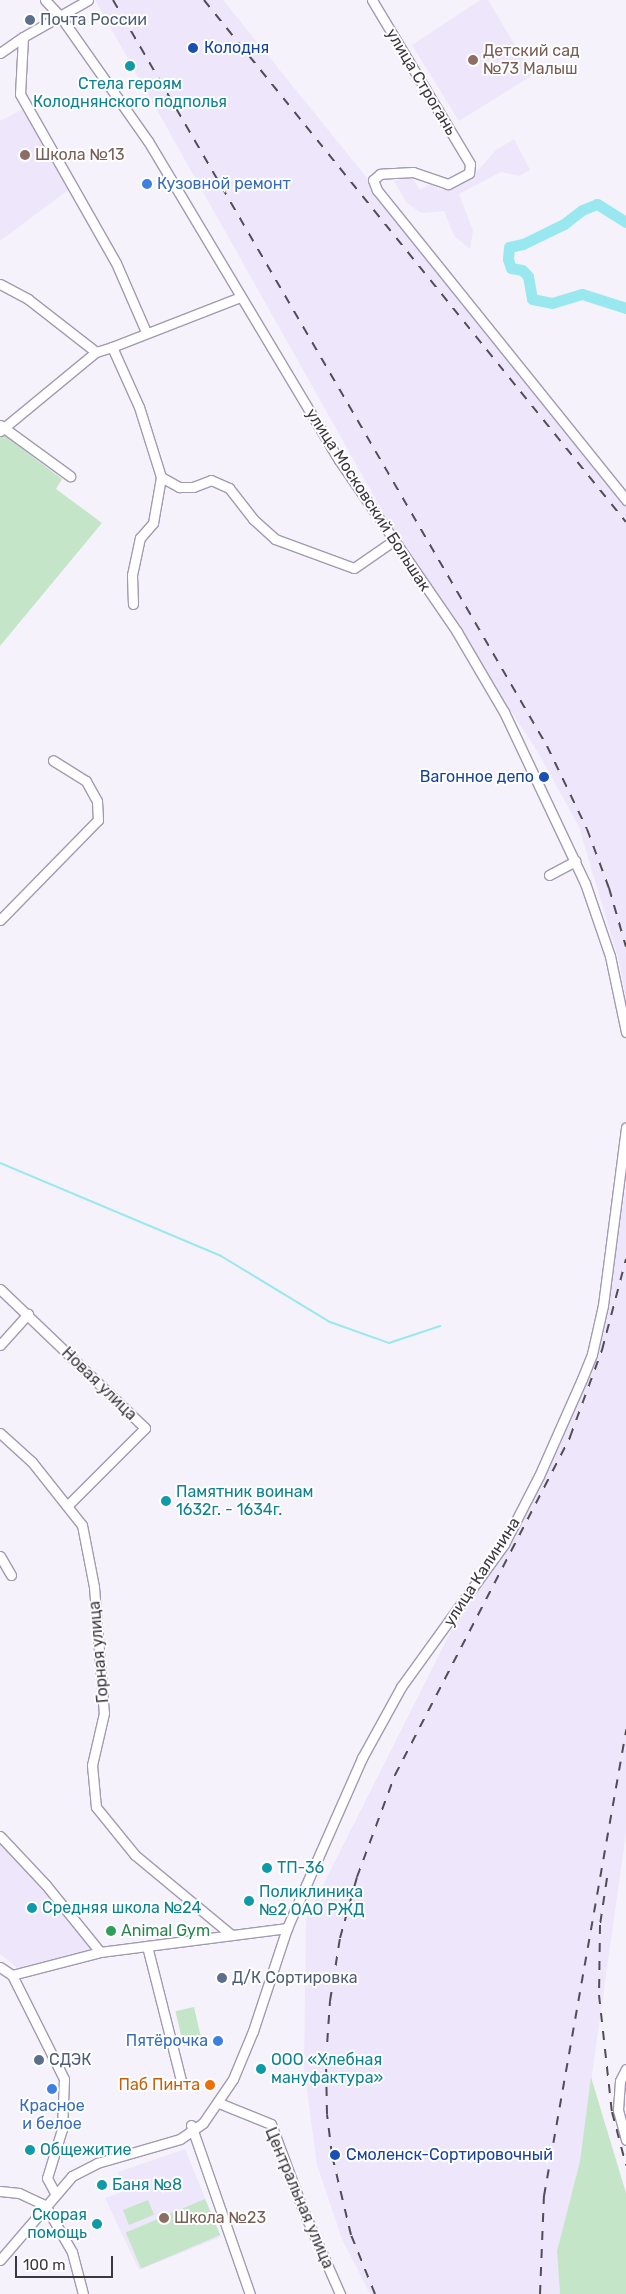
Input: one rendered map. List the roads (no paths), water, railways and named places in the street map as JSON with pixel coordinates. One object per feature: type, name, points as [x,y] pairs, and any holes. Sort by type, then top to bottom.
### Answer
[{"type":"street","name":"улица Московский Большак","points":[[45,0],[60,16],[148,141],[240,298],[392,541],[457,632],[504,712],[575,861],[610,956],[626,1032]]},
{"type":"street","points":[[0,53],[23,37],[88,0]]},
{"type":"street","name":"улица Строгань","points":[[372,0],[470,164],[469,173],[448,184],[413,172],[380,174],[373,180],[386,204],[626,500]]},
{"type":"street","points":[[23,37],[20,94],[116,263],[146,332]]},
{"type":"street","points":[[0,284],[28,299],[96,352]]},
{"type":"street","points":[[70,476],[1,428],[96,352],[240,298]]},
{"type":"street","points":[[112,347],[139,407],[161,477],[153,523],[140,538],[132,575],[133,604]]},
{"type":"street","points":[[161,477],[179,487],[193,487],[211,480],[230,488],[253,519],[275,539],[354,568],[392,541]]},
{"type":"street","points":[[0,920],[98,820],[96,801],[86,781],[53,760]]},
{"type":"street","points":[[548,874],[575,861]]},
{"type":"street","name":"улица Калинина","points":[[0,2260],[55,2193],[72,2176],[91,2166],[180,2139],[219,2103],[253,2031],[287,1928],[362,1758],[401,1687],[449,1625],[504,1544],[566,1418],[592,1354],[603,1305],[626,1127]]},
{"type":"street","name":"Новая улица","points":[[0,1289],[145,1428],[69,1504]]},
{"type":"street","points":[[0,1345],[28,1314]]},
{"type":"street","name":"Горная улица","points":[[0,1433],[32,1462],[69,1504],[82,1525],[94,1587],[104,1713],[92,1765],[96,1807],[135,1855],[230,1934]]},
{"type":"street","points":[[0,1556],[11,1575]]},
{"type":"street","points":[[0,1836],[46,1885],[100,1952]]},
{"type":"street","points":[[12,1975],[100,1952],[287,1928]]},
{"type":"street","points":[[146,1946],[181,2080]]},
{"type":"street","points":[[0,1967],[12,1975],[64,2079],[62,2129],[47,2178],[55,2193]]},
{"type":"street","points":[[626,2069],[620,2081],[618,2110],[626,2140]]},
{"type":"street","name":"Центральная улица","points":[[219,2103],[271,2124],[303,2210],[340,2294]]},
{"type":"street","points":[[192,2127],[250,2294]]},
{"type":"street","points":[[0,2191],[19,2193],[44,2206],[72,2252],[83,2294]]},
{"type":"waterway","points":[[626,222],[597,204],[582,210],[564,224],[523,244],[509,247],[508,259],[511,268],[522,270],[528,276],[532,299],[552,303],[582,294],[626,308]]},
{"type":"waterway","points":[[0,1163],[221,1256],[330,1322],[389,1343],[440,1326]]},
{"type":"railway","points":[[113,0],[547,746],[587,829],[609,888],[626,947]]},
{"type":"railway","points":[[204,0],[626,522]]},
{"type":"railway","points":[[375,2294],[351,2235],[332,2155],[327,2114],[326,2060],[330,2001],[340,1938],[357,1877],[395,1775],[570,1437],[602,1350],[626,1259]]},
{"type":"railway","points":[[540,2294],[544,2196],[626,1729]]},
{"type":"railway","points":[[607,1878],[600,1925],[599,1995],[612,2112],[626,2165]]},
{"type":"place","name":"Почта России","points":[[30,20]]},
{"type":"place","name":"Колодня","points":[[193,48]]},
{"type":"place","name":"Детский сад №73 Малыш","points":[[473,60]]},
{"type":"place","name":"Стела героям Колоднянского подполья","points":[[130,66]]},
{"type":"place","name":"Школа №13","points":[[25,155]]},
{"type":"place","name":"Кузовной ремонт","points":[[147,184]]},
{"type":"place","name":"Вагонное депо","points":[[544,777]]},
{"type":"place","name":"Памятник воинам 1632г. - 1634г.","points":[[166,1501]]},
{"type":"place","name":"ТП-36","points":[[267,1868]]},
{"type":"place","name":"Поликлиника №2 ОАО РЖД","points":[[249,1901]]},
{"type":"place","name":"Средняя школа №24","points":[[32,1908]]},
{"type":"place","name":"Animal Gym","points":[[111,1931]]},
{"type":"place","name":"Д/К Сортировка","points":[[222,1978]]},
{"type":"place","name":"Пятёрочка","points":[[218,2041]]},
{"type":"place","name":"СДЭК","points":[[39,2060]]},
{"type":"place","name":"ООО «Хлебная мануфактура»","points":[[261,2069]]},
{"type":"place","name":"Паб Пинта","points":[[210,2085]]},
{"type":"place","name":"Красное и белое","points":[[52,2089]]},
{"type":"place","name":"Общежитие","points":[[30,2150]]},
{"type":"place","name":"Смоленск-Сортировочный","points":[[335,2155]]},
{"type":"place","name":"Баня №8","points":[[102,2185]]},
{"type":"place","name":"Школа №23","points":[[164,2218]]},
{"type":"place","name":"Скорая помощь","points":[[97,2224]]}]
